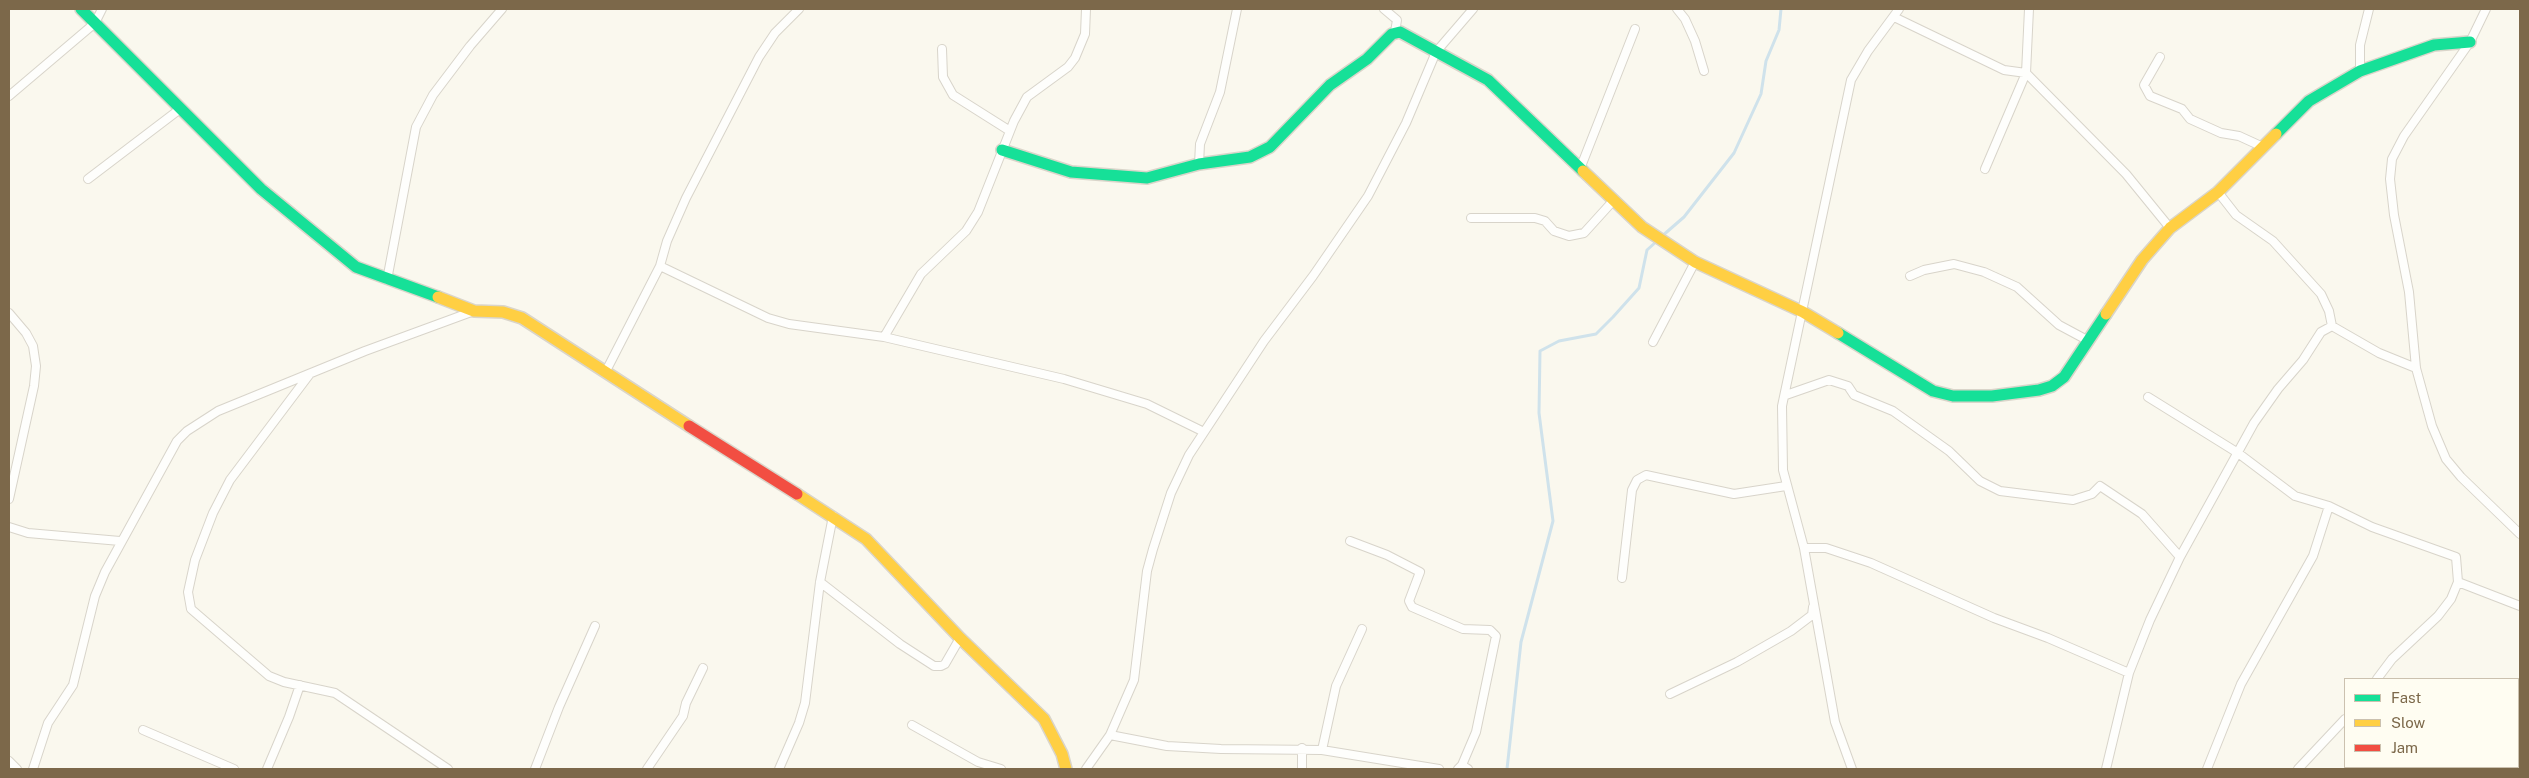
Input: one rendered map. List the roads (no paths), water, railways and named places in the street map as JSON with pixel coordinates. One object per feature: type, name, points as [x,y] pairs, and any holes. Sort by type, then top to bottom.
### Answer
[{"type":"street","points":[[81,9],[261,189],[356,267],[387,280],[474,310],[503,312],[522,318],[648,400],[833,516],[866,539],[892,563],[960,638],[1044,719],[1062,754],[1066,769]]},
{"type":"street","points":[[9,96],[95,23],[102,9]]},
{"type":"street","points":[[387,280],[416,128],[432,95],[502,9]]},
{"type":"street","points":[[606,371],[660,266],[667,242],[686,198],[759,57],[780,28],[799,9]]},
{"type":"street","points":[[884,336],[921,274],[966,231],[978,212],[1002,150],[1026,97],[1068,67],[1075,58],[1085,34],[1086,9]]},
{"type":"street","points":[[1199,164],[1200,144],[1220,92],[1237,9]]},
{"type":"street","points":[[1002,150],[1071,172],[1147,178],[1199,164],[1237,160],[1270,148],[1330,85],[1366,59],[1395,32],[1398,20],[1384,9]]},
{"type":"street","points":[[1086,769],[1110,735],[1134,680],[1147,572],[1152,549],[1171,493],[1189,455],[1264,341],[1313,276],[1368,196],[1406,123],[1427,69],[1436,52],[1473,9]]},
{"type":"street","points":[[1677,9],[1685,19],[1695,41],[1704,71]]},
{"type":"street","points":[[1852,769],[1835,722],[1804,548],[1786,486],[1782,457],[1782,406],[1786,395],[1851,80],[1868,51],[1899,9]]},
{"type":"street","points":[[1984,169],[2026,73],[2029,9]]},
{"type":"street","points":[[2360,71],[2360,45],[2369,9]]},
{"type":"street","points":[[2486,9],[2470,42],[2404,136],[2392,159],[2390,179],[2394,215],[2409,292],[2416,368],[2432,426],[2446,459],[2461,477],[2520,534]]},
{"type":"street","points":[[1894,17],[2004,70],[2026,73],[2126,174],[2170,228]]},
{"type":"street","points":[[1580,169],[1635,29]]},
{"type":"street","points":[[1395,32],[1404,34],[1488,80],[1613,201],[1642,227],[1671,247],[1695,262],[1802,312],[1933,391],[1953,396],[1992,396],[2039,390],[2052,386],[2064,377],[2142,260],[2170,228],[2218,192],[2309,101],[2360,71],[2434,45],[2470,42]]},
{"type":"street","points":[[942,49],[943,78],[953,95],[1010,132]]},
{"type":"street","points":[[2160,57],[2144,85],[2150,96],[2182,109],[2190,119],[2221,133],[2239,136],[2263,147]]},
{"type":"street","points":[[88,179],[180,109]]},
{"type":"street","points":[[2218,192],[2236,215],[2273,241],[2321,294],[2329,311],[2332,326],[2379,353],[2416,368]]},
{"type":"street","points":[[1471,218],[1536,218],[1546,222],[1554,231],[1569,236],[1584,233],[1613,201]]},
{"type":"street","points":[[1653,342],[1695,262]]},
{"type":"street","points":[[1910,276],[1924,270],[1954,264],[1984,272],[2017,287],[2043,308],[2059,325],[2087,340]]},
{"type":"street","points":[[660,266],[768,318],[789,324],[884,336],[1114,393],[1147,404],[1204,432]]},
{"type":"street","points":[[33,769],[48,723],[73,685],[95,596],[120,541],[177,441],[187,431],[218,411],[474,310]]},
{"type":"street","points":[[9,313],[26,333],[33,346],[36,366],[34,386],[9,499]]},
{"type":"street","points":[[2106,769],[2129,673],[2150,620],[2180,556],[2254,423],[2278,389],[2303,360],[2322,332],[2332,326]]},
{"type":"street","points":[[309,375],[230,480],[213,513],[194,560],[188,592],[191,608],[269,676],[335,693],[343,697],[448,769]]},
{"type":"street","points":[[1786,395],[1829,380],[1848,386],[1854,395],[1893,411],[1949,452],[1980,481],[2000,491],[2073,500],[2092,494],[2100,486],[2142,514],[2180,556]]},
{"type":"street","points":[[2148,397],[2238,453],[2295,496],[2329,506],[2372,528],[2456,557],[2458,582],[2451,599],[2438,616],[2392,659],[2377,678]]},
{"type":"street","points":[[1622,578],[1632,490],[1636,480],[1646,475],[1734,494],[1786,486]]},
{"type":"street","points":[[2208,769],[2241,684],[2313,556],[2329,506]]},
{"type":"street","points":[[779,769],[799,723],[805,703],[820,582],[833,516]]},
{"type":"street","points":[[9,527],[28,533],[120,541]]},
{"type":"street","points":[[1350,540],[1387,555],[1420,572],[1409,601],[1412,607],[1463,628],[1490,630],[1496,636],[1476,732],[1463,768]]},
{"type":"street","points":[[1804,548],[1826,548],[1871,563],[1994,618],[2048,638],[2129,673]]},
{"type":"street","points":[[820,582],[900,644],[934,666],[944,664],[960,638]]},
{"type":"street","points":[[2458,582],[2520,606]]},
{"type":"street","points":[[1670,694],[1737,662],[1792,631],[1812,614],[1814,600]]},
{"type":"street","points":[[536,769],[559,707],[596,626]]},
{"type":"street","points":[[1322,750],[1336,686],[1362,629]]},
{"type":"street","points":[[647,769],[683,716],[686,703],[703,668]]},
{"type":"street","points":[[268,769],[290,717],[300,685]]},
{"type":"street","points":[[2298,769],[2344,720]]},
{"type":"street","points":[[912,725],[978,762],[1001,769]]},
{"type":"street","points":[[144,730],[234,769]]},
{"type":"street","points":[[1110,735],[1176,747],[1221,749],[1302,748],[1322,750],[1439,769]]},
{"type":"street","points":[[1302,748],[1302,769]]},
{"type":"street","points":[[9,760],[17,769]]},
{"type":"waterway","points":[[1661,237],[1684,217],[1734,153],[1761,94],[1766,61],[1779,30],[1781,9]]},
{"type":"waterway","points":[[1507,769],[1521,642],[1553,521],[1539,413],[1540,351],[1559,341],[1596,334],[1639,288],[1647,250],[1657,241]]}]
